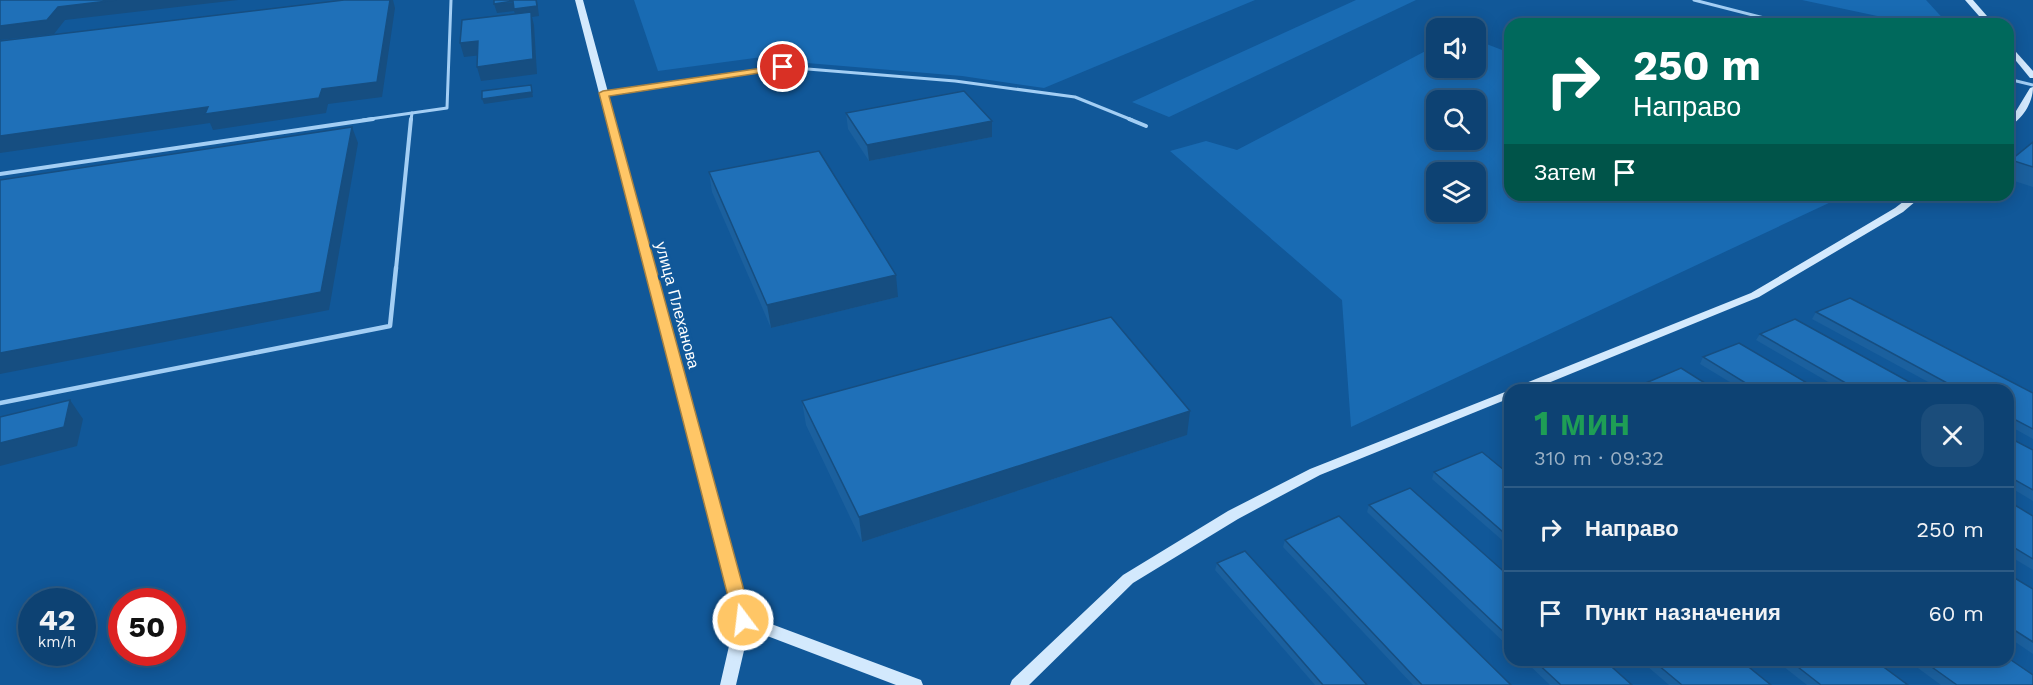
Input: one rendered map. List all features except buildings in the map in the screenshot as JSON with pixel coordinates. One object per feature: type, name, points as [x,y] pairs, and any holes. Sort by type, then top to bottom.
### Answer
[{"type":"street","name":"улица Плеханова","points":[[579,0],[743,620],[728,685]]},
{"type":"street","points":[[1969,0],[1985,18]]},
{"type":"street","points":[[2014,52],[2033,76]]},
{"type":"street","points":[[2014,120],[2033,90]]},
{"type":"street","points":[[1535,384],[1755,295],[1899,210],[1910,201]]},
{"type":"street","points":[[1018,685],[1128,579],[1233,515],[1315,472],[1504,396]]},
{"type":"street","points":[[743,620],[915,685]]},
{"type":"lane","points":[[0,174],[447,108],[451,0]]},
{"type":"lane","points":[[1694,0],[1764,18]]},
{"type":"lane","points":[[603,93],[783,67],[955,81],[1075,97],[1146,126]]},
{"type":"lane","points":[[2014,80],[2033,85]]},
{"type":"lane","points":[[0,403],[390,326],[412,113]]},
{"type":"shaded area","points":[[634,0],[1255,0],[1044,88],[962,76],[807,63],[785,54],[658,71]]},
{"type":"shaded area","points":[[1356,0],[1416,0],[1169,117],[1132,102]]},
{"type":"shaded area","points":[[1802,0],[1926,0],[1942,18],[1887,18]]},
{"type":"shaded area","points":[[1486,44],[1504,51],[1504,201],[1833,201],[1351,427],[1342,300],[1170,151],[1206,141],[1237,150],[1426,51],[1426,78],[1486,78]]},
{"type":"route","points":[[743,620],[603,93],[783,67]]}]
